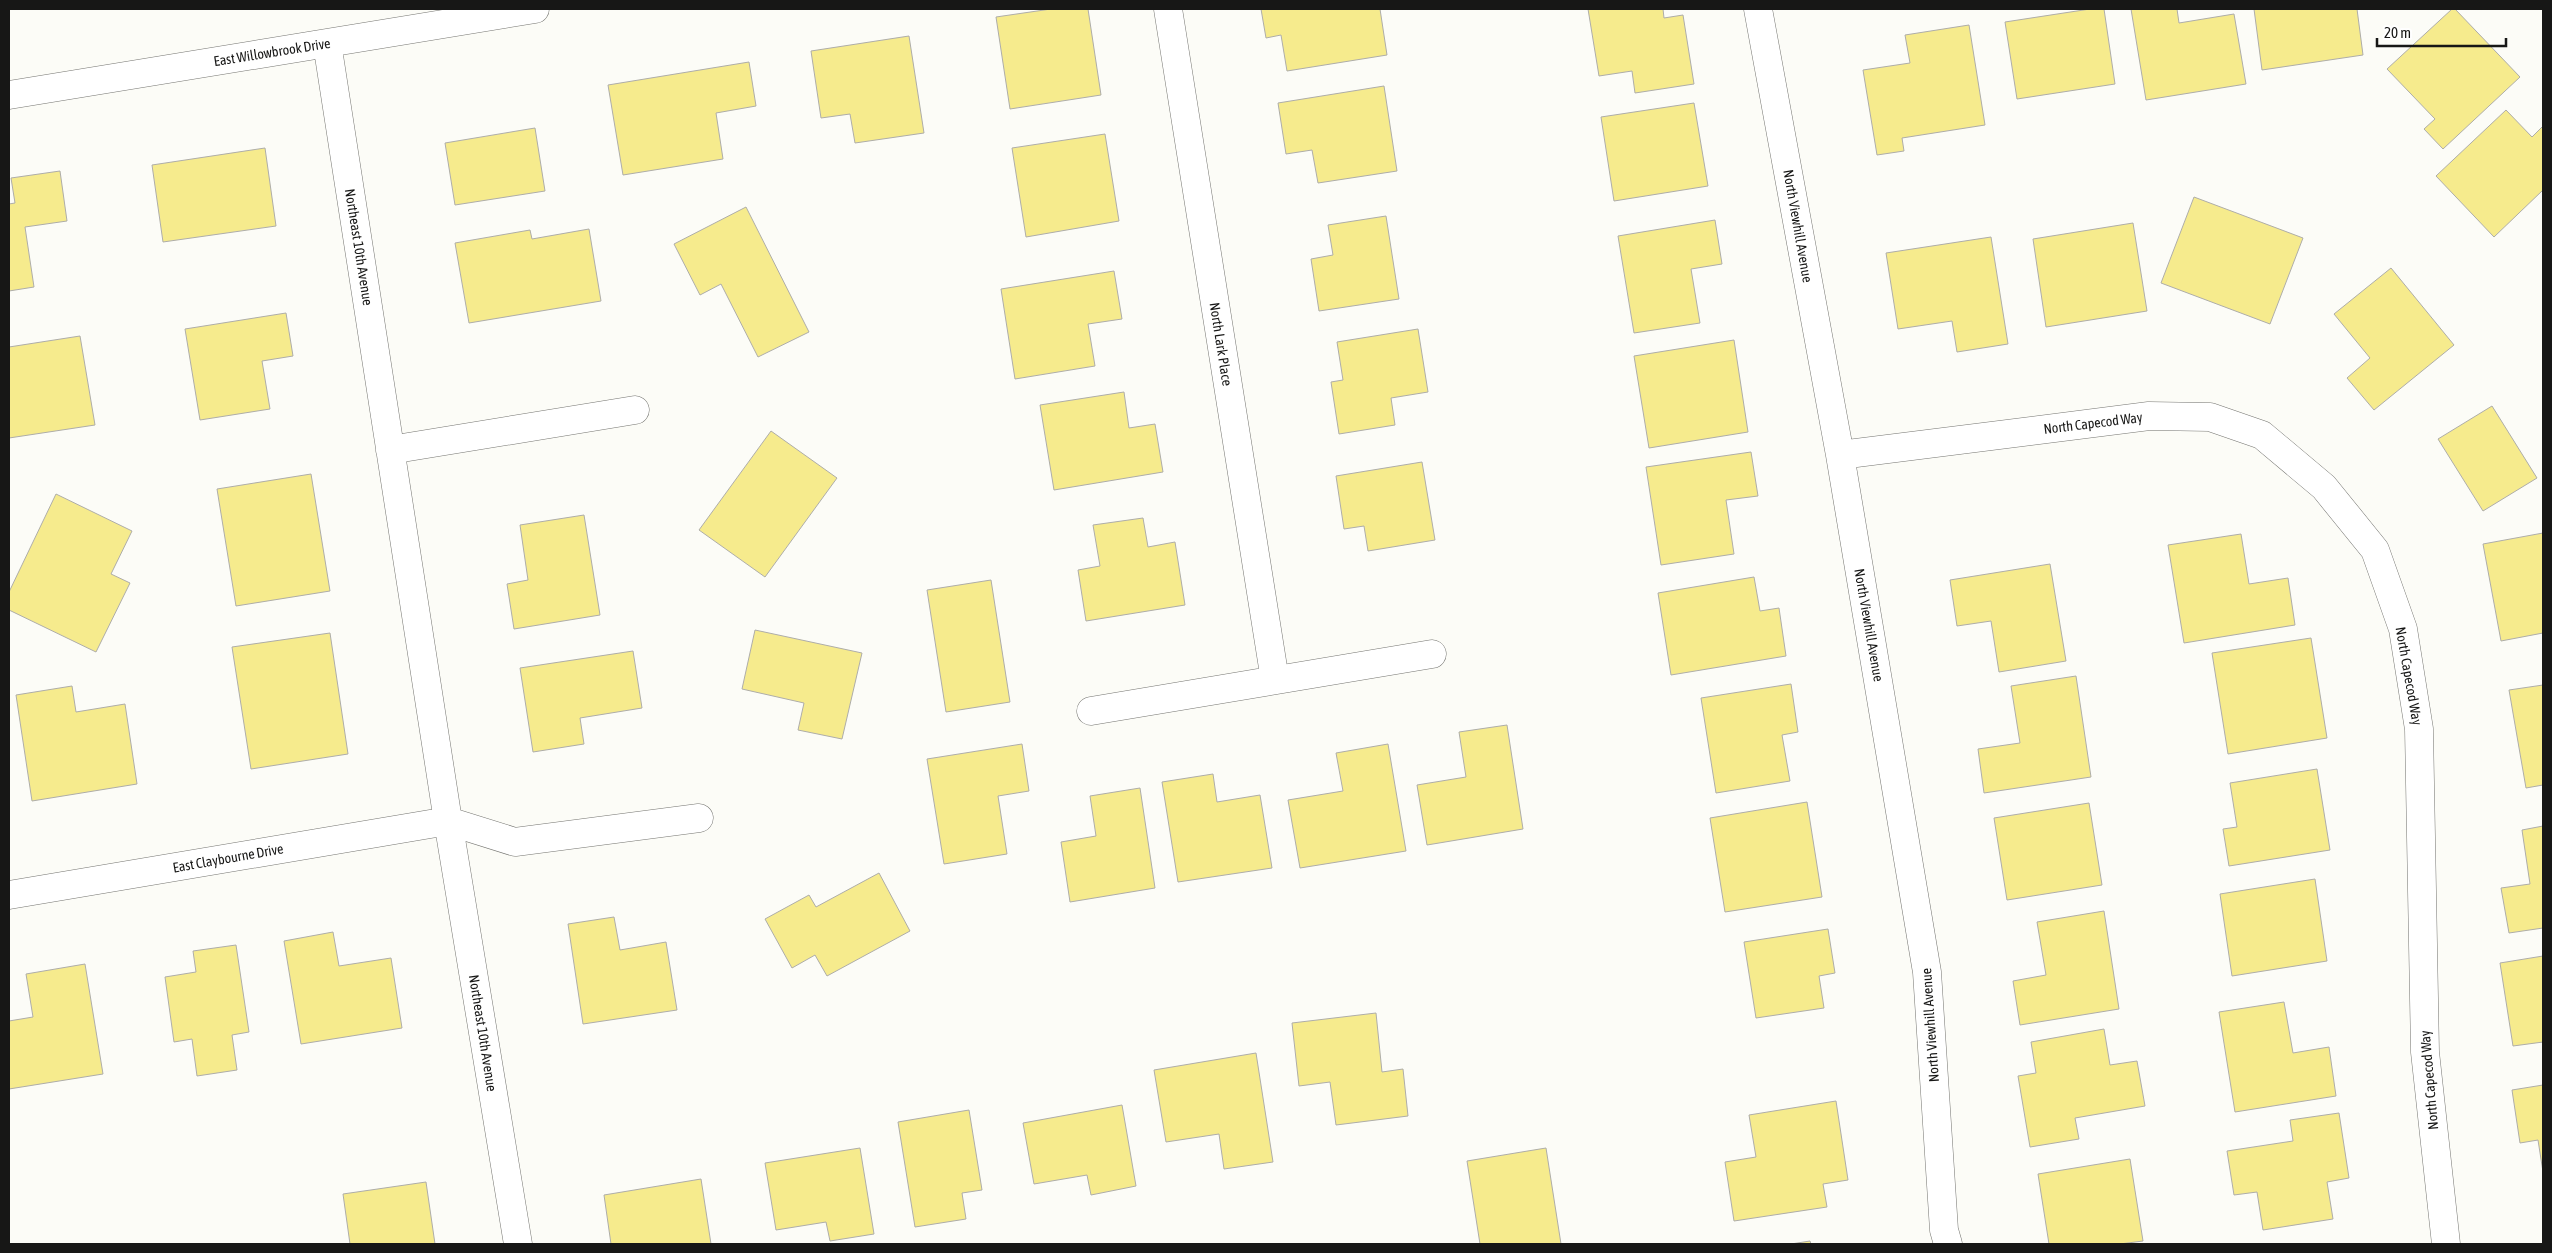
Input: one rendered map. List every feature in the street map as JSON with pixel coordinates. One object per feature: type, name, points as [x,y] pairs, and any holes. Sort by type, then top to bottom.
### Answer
[{"type":"street","name":"East Willowbrook Drive","points":[[9,95],[535,9]]},
{"type":"street","name":"North Lark Place","points":[[1168,9],[1275,680]]},
{"type":"street","name":"North Viewhill Avenue","points":[[1758,9],[1840,455],[1928,972],[1944,1230],[1948,1244]]},
{"type":"street","name":"Northeast 10th Avenue","points":[[327,43],[448,821],[518,1244]]},
{"type":"street","points":[[390,450],[635,410]]},
{"type":"street","name":"North Capecod Way","points":[[1840,455],[2149,416],[2210,417],[2262,435],[2324,487],[2375,550],[2403,629],[2419,729],[2425,1052],[2446,1244]]},
{"type":"street","points":[[1091,711],[1432,654]]},
{"type":"street","points":[[448,821],[514,842],[699,818]]},
{"type":"street","name":"East Claybourne Drive","points":[[9,895],[448,821]]},
{"type":"building","points":[[1051,9],[1088,9],[1101,95],[1010,109],[996,17]]},
{"type":"building","points":[[1261,9],[1380,9],[1387,55],[1287,71],[1281,35],[1266,38]]},
{"type":"building","points":[[1588,9],[1663,9],[1664,18],[1683,15],[1694,84],[1635,93],[1632,71],[1599,76]]},
{"type":"building","points":[[2090,9],[2104,9],[2115,84],[2017,99],[2005,22]]},
{"type":"building","points":[[2131,9],[2177,9],[2179,23],[2234,14],[2246,84],[2146,100]]},
{"type":"building","points":[[2254,9],[2357,9],[2363,55],[2262,70]]},
{"type":"building","points":[[2452,9],[2455,9],[2520,77],[2443,149],[2424,129],[2435,119],[2387,69]]},
{"type":"building","points":[[1969,25],[1985,125],[1902,138],[1904,151],[1877,155],[1863,70],[1910,63],[1905,35]]},
{"type":"building","points":[[909,36],[924,133],[855,143],[850,114],[821,118],[811,51]]},
{"type":"building","points":[[749,62],[756,106],[716,113],[723,159],[623,175],[608,85]]},
{"type":"building","points":[[1384,86],[1397,171],[1318,183],[1312,150],[1286,154],[1278,103]]},
{"type":"building","points":[[1694,103],[1708,186],[1614,201],[1601,117]]},
{"type":"building","points":[[2506,110],[2532,137],[2543,126],[2543,190],[2494,237],[2436,176]]},
{"type":"building","points":[[535,128],[545,191],[455,205],[445,143]]},
{"type":"building","points":[[1105,134],[1119,221],[1026,237],[1012,148]]},
{"type":"building","points":[[265,148],[276,226],[163,242],[152,165]]},
{"type":"building","points":[[60,171],[67,221],[25,227],[34,287],[9,291],[9,204],[15,203],[11,178]]},
{"type":"building","points":[[2194,197],[2303,238],[2270,324],[2161,283]]},
{"type":"building","points":[[746,207],[809,332],[758,357],[721,284],[700,295],[674,244]]},
{"type":"building","points":[[1386,216],[1399,299],[1319,311],[1311,259],[1333,255],[1328,225]]},
{"type":"building","points":[[1715,220],[1722,264],[1691,269],[1700,323],[1634,333],[1618,236]]},
{"type":"building","points":[[2133,223],[2147,311],[2046,327],[2033,239]]},
{"type":"building","points":[[589,229],[601,301],[469,323],[455,243],[530,230],[532,239]]},
{"type":"building","points":[[1991,237],[2008,344],[1957,352],[1952,321],[1898,329],[1886,253]]},
{"type":"building","points":[[2391,268],[2454,345],[2374,410],[2347,378],[2370,358],[2334,314]]},
{"type":"building","points":[[1114,271],[1122,319],[1088,324],[1095,366],[1015,379],[1001,289]]},
{"type":"building","points":[[286,313],[293,356],[262,361],[270,409],[200,420],[185,329]]},
{"type":"building","points":[[1418,329],[1428,392],[1391,398],[1395,425],[1339,434],[1331,382],[1343,380],[1337,342]]},
{"type":"building","points":[[80,336],[95,425],[9,438],[9,347]]},
{"type":"building","points":[[1734,340],[1748,432],[1649,448],[1634,356]]},
{"type":"building","points":[[1124,392],[1129,428],[1155,424],[1163,472],[1054,490],[1040,405]]},
{"type":"building","points":[[2492,406],[2537,478],[2483,511],[2438,439]]},
{"type":"building","points":[[771,431],[837,478],[765,577],[699,530]]},
{"type":"building","points":[[1751,452],[1758,496],[1726,500],[1734,554],[1661,565],[1646,467]]},
{"type":"building","points":[[1422,462],[1435,540],[1368,551],[1364,526],[1344,529],[1336,476]]},
{"type":"building","points":[[311,474],[330,591],[236,606],[217,489]]},
{"type":"building","points":[[56,494],[132,531],[111,574],[130,583],[96,652],[9,610],[9,592]]},
{"type":"building","points":[[584,515],[600,615],[514,629],[507,584],[528,580],[520,525]]},
{"type":"building","points":[[1143,518],[1148,547],[1175,542],[1185,605],[1086,621],[1078,570],[1100,566],[1093,525]]},
{"type":"building","points":[[2543,533],[2543,633],[2501,641],[2483,544]]},
{"type":"building","points":[[2241,534],[2249,584],[2288,578],[2295,625],[2184,643],[2168,545]]},
{"type":"building","points":[[2050,564],[2066,661],[1999,672],[1991,621],[1957,626],[1950,580]]},
{"type":"building","points":[[1754,577],[1760,611],[1779,608],[1786,656],[1671,675],[1658,593]]},
{"type":"building","points":[[991,580],[1010,702],[946,712],[927,590]]},
{"type":"building","points":[[755,630],[862,653],[842,739],[798,730],[804,703],[742,689]]},
{"type":"building","points":[[330,633],[348,754],[251,769],[232,647]]},
{"type":"building","points":[[2311,638],[2327,738],[2228,754],[2212,653]]},
{"type":"building","points":[[633,651],[642,708],[580,718],[584,744],[533,752],[520,668]]},
{"type":"building","points":[[2076,676],[2091,777],[1984,793],[1978,749],[2020,743],[2011,686]]},
{"type":"building","points":[[1791,684],[1798,732],[1782,735],[1790,781],[1716,793],[1701,698]]},
{"type":"building","points":[[2543,685],[2543,785],[2526,788],[2509,690]]},
{"type":"building","points":[[72,686],[76,712],[125,704],[137,784],[32,801],[16,695]]},
{"type":"building","points":[[1507,725],[1523,829],[1427,845],[1417,785],[1466,777],[1459,732]]},
{"type":"building","points":[[1022,744],[1029,791],[998,796],[1007,854],[944,864],[927,759]]},
{"type":"building","points":[[1388,744],[1406,851],[1300,868],[1288,800],[1343,791],[1336,753]]},
{"type":"building","points":[[2317,769],[2330,850],[2229,866],[2223,829],[2237,827],[2230,783]]},
{"type":"building","points":[[1213,774],[1217,802],[1260,795],[1272,868],[1178,882],[1162,782]]},
{"type":"building","points":[[1140,788],[1155,888],[1070,902],[1061,842],[1096,836],[1090,796]]},
{"type":"building","points":[[1807,802],[1822,897],[1725,912],[1710,818]]},
{"type":"building","points":[[2089,803],[2102,885],[2007,900],[1994,818]]},
{"type":"building","points":[[2543,826],[2543,928],[2509,933],[2501,888],[2530,884],[2522,830]]},
{"type":"building","points":[[879,873],[910,931],[827,976],[815,955],[792,968],[765,919],[809,895],[816,907]]},
{"type":"building","points":[[2315,879],[2327,961],[2232,976],[2220,894]]},
{"type":"building","points":[[2104,911],[2119,1009],[2020,1025],[2013,981],[2046,975],[2037,922]]},
{"type":"building","points":[[614,917],[620,950],[666,942],[677,1010],[583,1024],[568,924]]},
{"type":"building","points":[[1828,929],[1835,973],[1819,976],[1824,1008],[1756,1018],[1744,942]]},
{"type":"building","points":[[333,932],[339,966],[391,958],[402,1028],[301,1044],[284,941]]},
{"type":"building","points":[[236,945],[249,1032],[232,1035],[237,1070],[197,1076],[192,1039],[174,1042],[165,977],[196,972],[193,951]]},
{"type":"building","points":[[2543,956],[2543,1042],[2513,1046],[2500,963]]},
{"type":"building","points":[[85,964],[103,1074],[9,1089],[9,1021],[33,1017],[26,974]]},
{"type":"building","points":[[2284,1002],[2293,1053],[2329,1047],[2336,1096],[2235,1112],[2219,1012]]},
{"type":"building","points":[[1376,1013],[1382,1072],[1403,1069],[1408,1116],[1336,1125],[1330,1082],[1299,1086],[1292,1023]]},
{"type":"building","points":[[2104,1029],[2110,1065],[2137,1061],[2145,1106],[2075,1118],[2079,1139],[2030,1147],[2018,1076],[2036,1073],[2031,1042]]},
{"type":"building","points":[[1256,1053],[1273,1162],[1224,1169],[1219,1134],[1166,1142],[1154,1070]]},
{"type":"building","points":[[2543,1085],[2543,1172],[2538,1140],[2520,1143],[2512,1090]]},
{"type":"building","points":[[1836,1101],[1848,1180],[1823,1184],[1827,1207],[1734,1221],[1725,1162],[1756,1157],[1749,1115]]},
{"type":"building","points":[[1122,1105],[1136,1186],[1091,1195],[1087,1175],[1034,1184],[1023,1123]]},
{"type":"building","points":[[969,1110],[982,1190],[962,1193],[966,1219],[915,1227],[898,1122]]},
{"type":"building","points":[[2339,1113],[2349,1178],[2327,1182],[2333,1219],[2263,1230],[2257,1192],[2234,1195],[2227,1151],[2293,1141],[2290,1120]]},
{"type":"building","points":[[860,1148],[874,1234],[830,1241],[826,1222],[776,1230],[765,1163]]},
{"type":"building","points":[[1546,1148],[1561,1244],[1480,1244],[1467,1161]]},
{"type":"building","points":[[2130,1159],[2143,1241],[2120,1244],[2049,1244],[2038,1174]]},
{"type":"building","points":[[701,1179],[711,1244],[611,1244],[604,1195]]},
{"type":"building","points":[[426,1182],[435,1244],[350,1244],[343,1194]]},
{"type":"building","points":[[1810,1241],[1811,1244],[1791,1244]]}]
